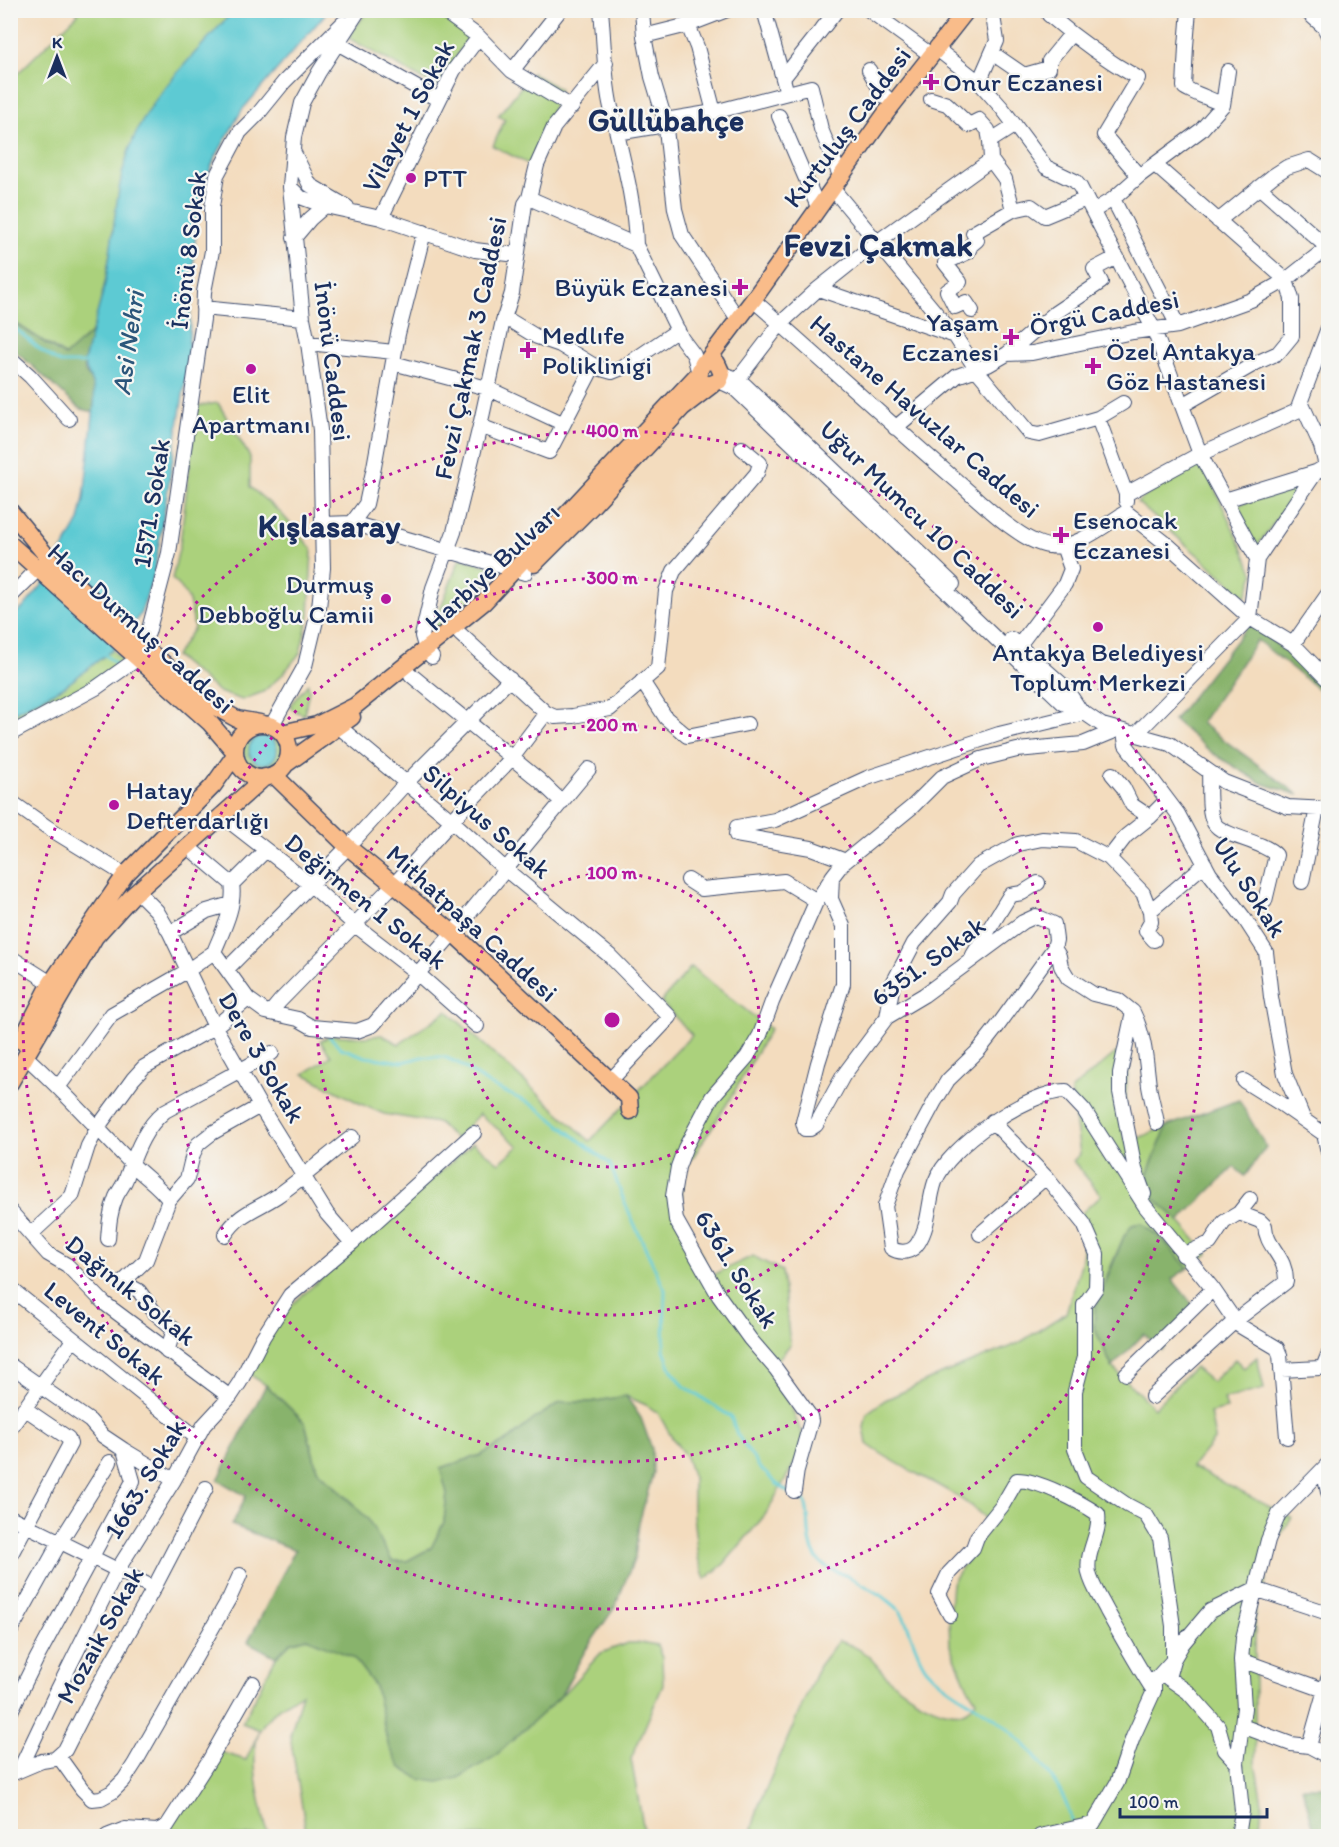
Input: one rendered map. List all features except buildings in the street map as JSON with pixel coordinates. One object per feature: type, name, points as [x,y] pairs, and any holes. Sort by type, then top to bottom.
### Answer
[{"type":"main road","name":"Kurtuluş Caddesi","points":[[701,369],[893,104],[967,10]]},
{"type":"main road","name":"Uğur Mumcu 10 Caddesi","points":[[701,369],[704,384],[725,381]]},
{"type":"main road","name":"Harbiye Bulvarı","points":[[10,1083],[51,983],[125,875],[213,786],[235,754],[237,737],[243,730],[251,725],[271,727],[317,725],[355,706],[460,634],[492,607],[520,572],[701,369]]},
{"type":"main road","name":"Harbiye Bulvarı","points":[[18,1060],[95,937],[137,891],[221,815],[269,776],[281,771],[286,764],[411,675],[429,654],[484,602],[591,507],[682,408],[725,381]]},
{"type":"main road","name":"Hacı Durmuş Caddesi","points":[[10,511],[44,564]]},
{"type":"main road","name":"Hacı Durmuş Caddesi","points":[[10,544],[44,564],[210,723],[235,754]]},
{"type":"main road","name":"Hacı Durmuş Caddesi","points":[[136,652],[217,708],[237,718],[271,727]]},
{"type":"main road","points":[[271,727],[288,748],[286,764]]},
{"type":"main road","points":[[235,754],[242,769],[249,774],[269,776]]},
{"type":"main road","name":"Mithatpaşa Caddesi","points":[[269,776],[348,847],[453,933],[628,1098],[630,1111]]},
{"type":"street","name":"İnönü Caddesi","points":[[271,727],[305,666],[319,608],[323,568],[320,430],[309,343],[303,318],[290,188],[294,137],[302,103],[357,10]]},
{"type":"street","name":"İnönü 8 Sokak","points":[[191,402],[204,292],[212,251],[212,207],[217,175],[240,132],[284,82],[357,10]]},
{"type":"street","points":[[442,10],[478,37],[512,71],[572,107]]},
{"type":"street","points":[[512,71],[560,10]]},
{"type":"street","points":[[601,10],[609,100],[635,229],[636,245],[678,330],[701,369]]},
{"type":"street","points":[[642,10],[644,36],[652,77],[665,123],[675,209],[682,236],[738,319]]},
{"type":"street","points":[[644,36],[688,25],[727,10]]},
{"type":"street","points":[[764,10],[787,93]]},
{"type":"street","points":[[784,77],[837,10]]},
{"type":"street","points":[[870,10],[979,82],[1046,167],[1075,181],[1118,257],[1154,330],[1200,454],[1257,559]]},
{"type":"street","points":[[1053,10],[1049,15],[1071,34],[1138,78],[1104,135],[1121,152],[1139,176]]},
{"type":"street","points":[[1190,10],[1185,46],[1184,87],[1223,105]]},
{"type":"street","points":[[1305,10],[1324,27],[1329,35]]},
{"type":"street","points":[[979,82],[997,41],[993,16]]},
{"type":"street","points":[[688,25],[697,47],[714,112]]},
{"type":"street","points":[[992,53],[1024,75],[1039,72],[1049,69],[1049,61],[1071,34]]},
{"type":"street","name":"Vilayet 1 Sokak","points":[[381,218],[454,70],[478,37]]},
{"type":"street","points":[[337,43],[439,100]]},
{"type":"street","name":"Fevzi Çakmak 3 Caddesi","points":[[429,654],[422,636],[433,588],[454,532],[504,316],[512,292],[525,204],[530,198],[537,165],[554,127],[606,63]]},
{"type":"street","points":[[869,70],[882,93],[893,104]]},
{"type":"street","points":[[972,310],[966,303],[956,307],[947,291],[960,282],[945,263],[968,252],[977,240],[973,232],[1013,210],[1031,206],[1045,216],[1113,199],[1139,176],[1201,130],[1223,105],[1228,71]]},
{"type":"street","points":[[617,133],[714,112],[811,87],[837,184],[877,242],[955,336],[976,369],[1029,433],[1039,435],[1098,418],[1123,404]]},
{"type":"street","points":[[931,99],[946,104],[969,125],[979,120],[988,130],[991,160],[1005,179],[1013,210]]},
{"type":"street","points":[[779,116],[818,207]]},
{"type":"street","points":[[990,141],[1014,125]]},
{"type":"street","points":[[294,153],[310,186]]},
{"type":"street","points":[[1218,221],[1287,167],[1309,159],[1329,172]]},
{"type":"street","points":[[725,381],[781,323],[818,289],[877,242],[991,160]]},
{"type":"street","points":[[1155,165],[1286,280],[1292,299],[1292,336],[1278,352],[1183,405]]},
{"type":"street","points":[[290,188],[310,186],[357,212]]},
{"type":"street","points":[[1259,187],[1329,249]]},
{"type":"street","points":[[290,188],[300,197],[325,206],[381,218],[475,250],[517,255]]},
{"type":"street","points":[[530,198],[636,245]]},
{"type":"street","points":[[1113,199],[1178,326]]},
{"type":"street","points":[[294,238],[325,206]]},
{"type":"street","points":[[352,523],[366,504],[394,357],[424,232]]},
{"type":"street","name":"Örgü Caddesi","points":[[895,428],[957,376],[1007,354],[1032,353],[1133,332],[1178,326],[1251,300],[1286,280],[1329,249]]},
{"type":"street","points":[[1007,354],[1055,313],[1101,282],[1094,269],[1118,257]]},
{"type":"street","points":[[818,289],[955,336]]},
{"type":"street","name":"Hastane Havuzlar Caddesi","points":[[753,300],[895,428],[1002,520],[1028,538],[1048,546],[1063,546]]},
{"type":"street","points":[[203,308],[303,318]]},
{"type":"street","points":[[504,316],[537,337],[560,345],[594,365],[612,372],[622,368],[678,330]]},
{"type":"street","points":[[1126,494],[1200,454],[1297,411],[1329,328]]},
{"type":"street","points":[[309,343],[394,357],[488,388],[562,423]]},
{"type":"street","points":[[10,358],[69,418]]},
{"type":"street","points":[[480,426],[549,452],[594,365]]},
{"type":"street","name":"Uğur Mumcu 10 Caddesi","points":[[725,381],[1016,651],[1063,703],[1102,725],[1170,744],[1224,782],[1288,807],[1323,808]]},
{"type":"street","name":"1571. Sokak","points":[[136,652],[148,633],[169,553],[191,402]]},
{"type":"street","points":[[1225,500],[1316,472],[1326,466],[1321,446],[1301,402]]},
{"type":"street","points":[[1098,418],[1126,494],[1126,512]]},
{"type":"street","points":[[460,634],[546,713],[555,717],[573,716],[610,709],[658,668],[666,591],[675,571],[757,473],[760,463],[742,448]]},
{"type":"street","points":[[832,877],[846,861],[912,807],[942,777],[981,759],[1017,750],[1083,744],[1125,732],[1250,618],[1257,559],[1316,472]]},
{"type":"street","points":[[1016,651],[1065,584],[1071,569],[1063,546],[1126,512]]},
{"type":"street","points":[[1126,512],[1168,545],[1250,618],[1293,644],[1329,680]]},
{"type":"street","points":[[323,524],[352,523],[520,572]]},
{"type":"street","points":[[10,597],[44,564]]},
{"type":"street","points":[[1293,644],[1329,594]]},
{"type":"street","points":[[10,734],[96,688],[136,652]]},
{"type":"street","points":[[411,675],[562,802]]},
{"type":"street","points":[[227,969],[510,679]]},
{"type":"street","points":[[642,681],[666,718],[687,736],[747,724]]},
{"type":"street","points":[[846,861],[811,849],[736,835],[737,827],[775,820],[867,778],[999,734],[1082,712]]},
{"type":"street","points":[[270,1013],[512,758],[546,713]]},
{"type":"street","name":"Silpiyus Sokak","points":[[338,726],[610,956],[670,1017],[610,1081]]},
{"type":"street","name":"Ulu Sokak","points":[[1125,732],[1126,745],[1178,814],[1226,897],[1244,918],[1266,952],[1271,997],[1285,1074],[1303,1118]]},
{"type":"street","points":[[214,952],[248,999],[270,1013],[298,1019],[312,1027],[357,1031],[373,1025],[453,933],[589,769]]},
{"type":"street","points":[[1209,771],[1210,806],[1214,822],[1219,829],[1269,847],[1276,855],[1265,902]]},
{"type":"street","points":[[1112,774],[1123,787],[1132,804],[1150,818]]},
{"type":"street","points":[[1109,858],[1125,836],[1150,818],[1167,800]]},
{"type":"street","points":[[10,801],[47,827],[125,875]]},
{"type":"street","points":[[1302,882],[1323,808]]},
{"type":"street","name":"Değirmen 1 Sokak","points":[[221,815],[311,885],[355,925],[477,1026]]},
{"type":"street","points":[[887,1017],[893,983],[915,943],[978,866],[1018,844],[1042,839],[1076,841],[1109,858],[1143,893],[1150,911],[1151,922],[1146,931],[1154,940]]},
{"type":"street","points":[[59,1086],[112,1014],[187,971],[214,952],[231,904],[232,884],[187,846]]},
{"type":"street","points":[[232,884],[266,850]]},
{"type":"street","points":[[1150,911],[1205,864]]},
{"type":"street","name":"6351. Sokak","points":[[832,877],[831,899],[843,926],[843,984],[804,1114],[805,1129],[816,1125],[843,1076],[887,1017],[924,995],[968,964],[1013,928],[1036,916],[1054,924],[1056,940],[1054,948]]},
{"type":"street","name":"6361. Sokak","points":[[794,1491],[797,1470],[810,1426],[810,1416],[719,1296],[676,1220],[673,1196],[678,1167],[685,1148],[712,1097],[747,1057],[760,1035],[772,1002],[817,901],[832,877]]},
{"type":"street","points":[[688,880],[702,888],[784,881],[817,901]]},
{"type":"street","points":[[968,964],[1010,895],[1022,893],[1038,883]]},
{"type":"street","name":"Dere 3 Sokak","points":[[137,891],[157,911],[170,933],[215,1027],[260,1106],[327,1214],[352,1243]]},
{"type":"street","points":[[170,933],[207,911],[231,904]]},
{"type":"street","points":[[1157,1123],[1149,1088],[1147,1057],[1141,1029],[1133,1012],[1118,1000],[1094,994],[1068,978],[1054,948],[979,1050],[948,1080],[898,1170],[885,1206],[891,1248],[897,1252],[906,1253],[917,1246],[925,1230],[935,1183],[945,1164],[959,1149],[992,1121],[1042,1096],[1066,1091],[1084,1110],[1156,1221],[1213,1289],[1235,1321],[1277,1348],[1280,1355],[1287,1437]]},
{"type":"street","points":[[10,957],[51,983]]},
{"type":"street","points":[[31,1234],[72,1196],[88,1146],[98,1127],[144,1067],[215,1027],[248,999]]},
{"type":"street","points":[[1133,1012],[1120,1073],[1120,1092],[1136,1169],[1142,1190],[1156,1221]]},
{"type":"street","points":[[108,1239],[109,1223],[116,1197],[127,1179],[131,1163],[147,1129],[156,1118],[272,1053]]},
{"type":"street","points":[[18,1060],[59,1086],[131,1163],[162,1189],[169,1200]]},
{"type":"street","points":[[1244,1081],[1326,1130],[1329,1152]]},
{"type":"street","points":[[167,1352],[174,1329],[156,1313],[140,1291],[123,1282],[146,1260],[169,1200],[187,1179],[198,1144],[212,1133],[260,1106]]},
{"type":"street","points":[[992,1121],[1046,1177],[1084,1224],[1097,1254],[1096,1288],[1084,1305],[1084,1357],[1075,1391],[1075,1449],[1086,1477],[1126,1505],[1146,1515],[1160,1538],[1173,1626],[1173,1660],[1168,1678],[1188,1692],[1218,1726],[1225,1750],[1237,1763]]},
{"type":"street","name":"1663. Sokak","points":[[14,1770],[57,1691],[118,1569],[174,1480],[204,1425],[230,1397],[263,1337],[290,1295],[474,1134]]},
{"type":"street","points":[[225,1235],[232,1224],[244,1214],[276,1197],[352,1137]]},
{"type":"street","points":[[980,1234],[1046,1177]]},
{"type":"street","points":[[1183,1255],[1210,1243],[1224,1222],[1239,1213],[1250,1199]]},
{"type":"street","name":"Dağınık Sokak","points":[[10,1211],[48,1254],[67,1264],[105,1303],[167,1352],[230,1397]]},
{"type":"street","points":[[1152,1397],[1235,1321],[1286,1282],[1283,1262],[1265,1235],[1265,1226],[1260,1221],[1239,1213]]},
{"type":"street","name":"Levent Sokak","points":[[10,1288],[197,1438]]},
{"type":"street","points":[[1126,1374],[1213,1289]]},
{"type":"street","points":[[10,1429],[73,1340]]},
{"type":"street","points":[[1281,1370],[1320,1368],[1329,1354]]},
{"type":"street","points":[[10,1365],[90,1421],[104,1436],[174,1480]]},
{"type":"street","points":[[10,1556],[70,1444],[69,1440],[24,1408]]},
{"type":"street","points":[[10,1713],[37,1658],[133,1481],[124,1450]]},
{"type":"street","points":[[10,1632],[60,1542],[110,1462]]},
{"type":"street","points":[[1326,1467],[1329,1492]]},
{"type":"street","points":[[1238,1836],[1242,1811],[1237,1763],[1244,1708],[1241,1659],[1243,1638],[1268,1540],[1278,1514],[1326,1467]]},
{"type":"street","points":[[950,1615],[939,1594],[942,1585],[1002,1506],[1017,1480],[1058,1492],[1098,1514],[1099,1523],[1089,1558],[1089,1573],[1126,1646],[1154,1691]]},
{"type":"street","name":"Mozaik Sokak","points":[[58,1757],[65,1750],[206,1488]]},
{"type":"street","points":[[10,1517],[154,1588]]},
{"type":"street","points":[[14,1770],[58,1757],[92,1799],[101,1798],[118,1786],[135,1763],[173,1698],[240,1575]]},
{"type":"street","points":[[1040,1836],[1093,1824],[1117,1783],[1133,1737],[1154,1691],[1154,1681],[1210,1611],[1220,1604],[1255,1589],[1329,1613]]},
{"type":"street","points":[[1241,1659],[1326,1684],[1309,1746]]},
{"type":"street","points":[[107,1836],[125,1829],[158,1831],[167,1826],[210,1759],[253,1683]]},
{"type":"street","points":[[1242,1726],[1291,1743],[1309,1746],[1329,1756]]},
{"type":"green space","points":[[368,10],[433,11],[470,35],[437,87],[348,38]]},
{"type":"green space","points":[[76,11],[233,11],[166,87],[150,109],[123,172],[105,284],[93,331],[66,356],[11,320],[10,81],[78,14]]},
{"type":"green space","points":[[532,73],[560,89],[530,165],[493,146],[505,119],[498,116]]},
{"type":"green space","points":[[10,320],[65,356],[93,331],[84,362],[85,372],[95,392],[94,412],[81,409],[11,347]]},
{"type":"green space","points":[[218,403],[250,457],[250,487],[281,513],[312,549],[309,616],[300,653],[283,674],[263,692],[242,700],[219,692],[175,656],[194,628],[189,600],[172,579],[180,544],[197,406]]},
{"type":"green space","points":[[1201,459],[1254,574],[1246,597],[1137,502]]},
{"type":"green space","points":[[1306,478],[1256,548],[1234,507]]},
{"type":"green space","points":[[460,558],[502,570],[442,627],[437,628],[434,626],[435,622]]},
{"type":"green space","points":[[1252,620],[1328,693],[1328,697],[1257,640],[1201,723],[1299,795],[1261,783],[1212,753],[1174,720]]},
{"type":"green space","points":[[112,650],[130,667],[11,735],[11,714],[65,686]]},
{"type":"green space","points":[[308,684],[309,691],[304,715],[293,710],[290,705]]},
{"type":"green space","points":[[263,729],[271,730],[277,735],[282,741],[282,757],[277,763],[271,768],[263,769],[255,768],[249,763],[244,757],[243,749],[244,741],[249,735],[255,730]]},
{"type":"green space","points":[[691,967],[770,1029],[730,1099],[686,1168],[682,1190],[682,1217],[712,1275],[753,1256],[782,1271],[790,1345],[775,1363],[774,1377],[791,1407],[803,1437],[799,1455],[765,1515],[724,1564],[705,1579],[698,1558],[693,1515],[693,1478],[686,1457],[658,1413],[626,1396],[591,1402],[561,1402],[508,1440],[481,1455],[441,1468],[447,1493],[444,1522],[431,1548],[407,1561],[392,1561],[382,1543],[350,1500],[317,1469],[305,1423],[266,1385],[249,1374],[278,1317],[473,1143],[499,1163],[519,1146],[479,1114],[456,1139],[438,1123],[384,1114],[304,1074],[331,1056],[320,1041],[331,1035],[364,1037],[382,1035],[399,1044],[447,1011],[590,1141],[692,1035],[661,1002]]},
{"type":"green space","points":[[1117,1052],[1130,1056],[1122,1131],[1127,1143],[1167,1126],[1145,1180],[1155,1199],[1179,1221],[1208,1254],[1188,1268],[1164,1241],[1141,1223],[1132,1225],[1124,1236],[1105,1280],[1094,1327],[1112,1367],[1154,1408],[1194,1367],[1212,1382],[1235,1359],[1244,1368],[1257,1357],[1264,1389],[1224,1399],[1227,1409],[1210,1413],[1215,1439],[1192,1467],[1292,1518],[1271,1549],[1263,1598],[1255,1599],[1255,1762],[1262,1803],[1259,1836],[750,1836],[759,1805],[819,1666],[838,1641],[864,1652],[897,1686],[934,1707],[959,1712],[969,1709],[976,1700],[968,1688],[950,1646],[949,1619],[952,1583],[985,1531],[984,1517],[957,1496],[896,1463],[867,1444],[864,1427],[867,1413],[885,1400],[1019,1343],[1066,1313],[1081,1264],[1085,1238],[1072,1222],[1101,1195],[1073,1161],[1080,1154],[1071,1090]]},
{"type":"green space","points":[[1239,1100],[1266,1147],[1245,1176],[1234,1167],[1179,1221],[1155,1199],[1145,1180],[1167,1126]]},
{"type":"green space","points":[[1141,1223],[1164,1241],[1188,1268],[1172,1279],[1196,1309],[1161,1350],[1144,1334],[1112,1367],[1094,1327],[1095,1309],[1124,1236],[1132,1225]]},
{"type":"green space","points":[[266,1385],[305,1423],[317,1469],[368,1519],[392,1561],[407,1561],[431,1548],[444,1522],[447,1493],[440,1468],[481,1455],[508,1440],[561,1402],[591,1402],[626,1396],[641,1418],[652,1449],[653,1473],[639,1523],[635,1557],[615,1607],[585,1651],[560,1697],[494,1757],[458,1778],[438,1782],[419,1779],[400,1767],[388,1744],[375,1686],[353,1657],[307,1638],[290,1643],[276,1657],[248,1642],[295,1550],[232,1525],[246,1496],[218,1480]]},
{"type":"green space","points":[[307,1638],[353,1657],[375,1686],[388,1744],[494,1757],[560,1697],[601,1653],[628,1643],[645,1643],[657,1645],[662,1658],[663,1685],[631,1759],[645,1836],[307,1836],[290,1736],[302,1693],[273,1713],[260,1730],[242,1723],[276,1657],[290,1643]]},
{"type":"green space","points":[[260,1730],[256,1741],[255,1768],[268,1836],[162,1836],[220,1752],[246,1760]]},
{"type":"green space","points":[[1302,1787],[1328,1787],[1328,1836],[1316,1836]]},
{"type":"water","name":"Asi Nehri","points":[[233,11],[328,11],[242,110],[214,160],[202,189],[196,224],[187,370],[154,574],[140,615],[112,650],[65,686],[11,714],[11,616],[23,608],[43,584],[79,521],[84,498],[95,397],[84,362],[105,283],[118,193],[127,157],[142,122],[164,88]]},
{"type":"water","points":[[263,736],[273,740],[277,750],[273,760],[263,764],[253,760],[249,750],[253,740]]},
{"type":"waterway","points":[[10,324],[60,363],[88,363]]},
{"type":"waterway","points":[[104,654],[116,664]]},
{"type":"waterway","points":[[329,1036],[341,1048],[366,1057],[403,1062],[422,1057],[444,1057],[458,1063],[490,1085],[535,1106],[610,1164],[626,1206],[665,1290],[664,1350],[671,1369],[684,1386],[731,1417],[737,1434],[759,1467],[789,1493]]},
{"type":"waterway","points":[[795,1496],[805,1501],[811,1546],[819,1561],[875,1592],[900,1611],[927,1669],[944,1685],[991,1715],[1022,1742],[1053,1779],[1067,1806],[1071,1820]]},
{"type":"place","name":"Onur Eczanesi","points":[[931,82]]},
{"type":"place","name":"PTT","points":[[411,178]]},
{"type":"place","name":"Büyük Eczanesi","points":[[740,287]]},
{"type":"place","name":"Yaşam Eczanesi","points":[[1011,337]]},
{"type":"place","name":"Medlıfe Poliklinigi","points":[[528,350]]},
{"type":"place","name":"Özel Antakya Göz Hastanesi","points":[[1093,366]]},
{"type":"place","name":"Elit Apartmanı","points":[[251,369]]},
{"type":"place","name":"Esenocak Eczanesi","points":[[1061,535]]},
{"type":"place","name":"Durmuş Debboğlu Camii","points":[[386,599]]},
{"type":"place","name":"Antakya Belediyesi Toplum Merkezi","points":[[1098,627]]},
{"type":"place","name":"Hatay Defterdarlığı","points":[[114,805]]},
{"type":"district","name":"Güllübahçe","points":[[666,120]]},
{"type":"district","name":"Fevzi Çakmak","points":[[878,245]]},
{"type":"district","name":"Kışlasaray","points":[[329,526]]}]
